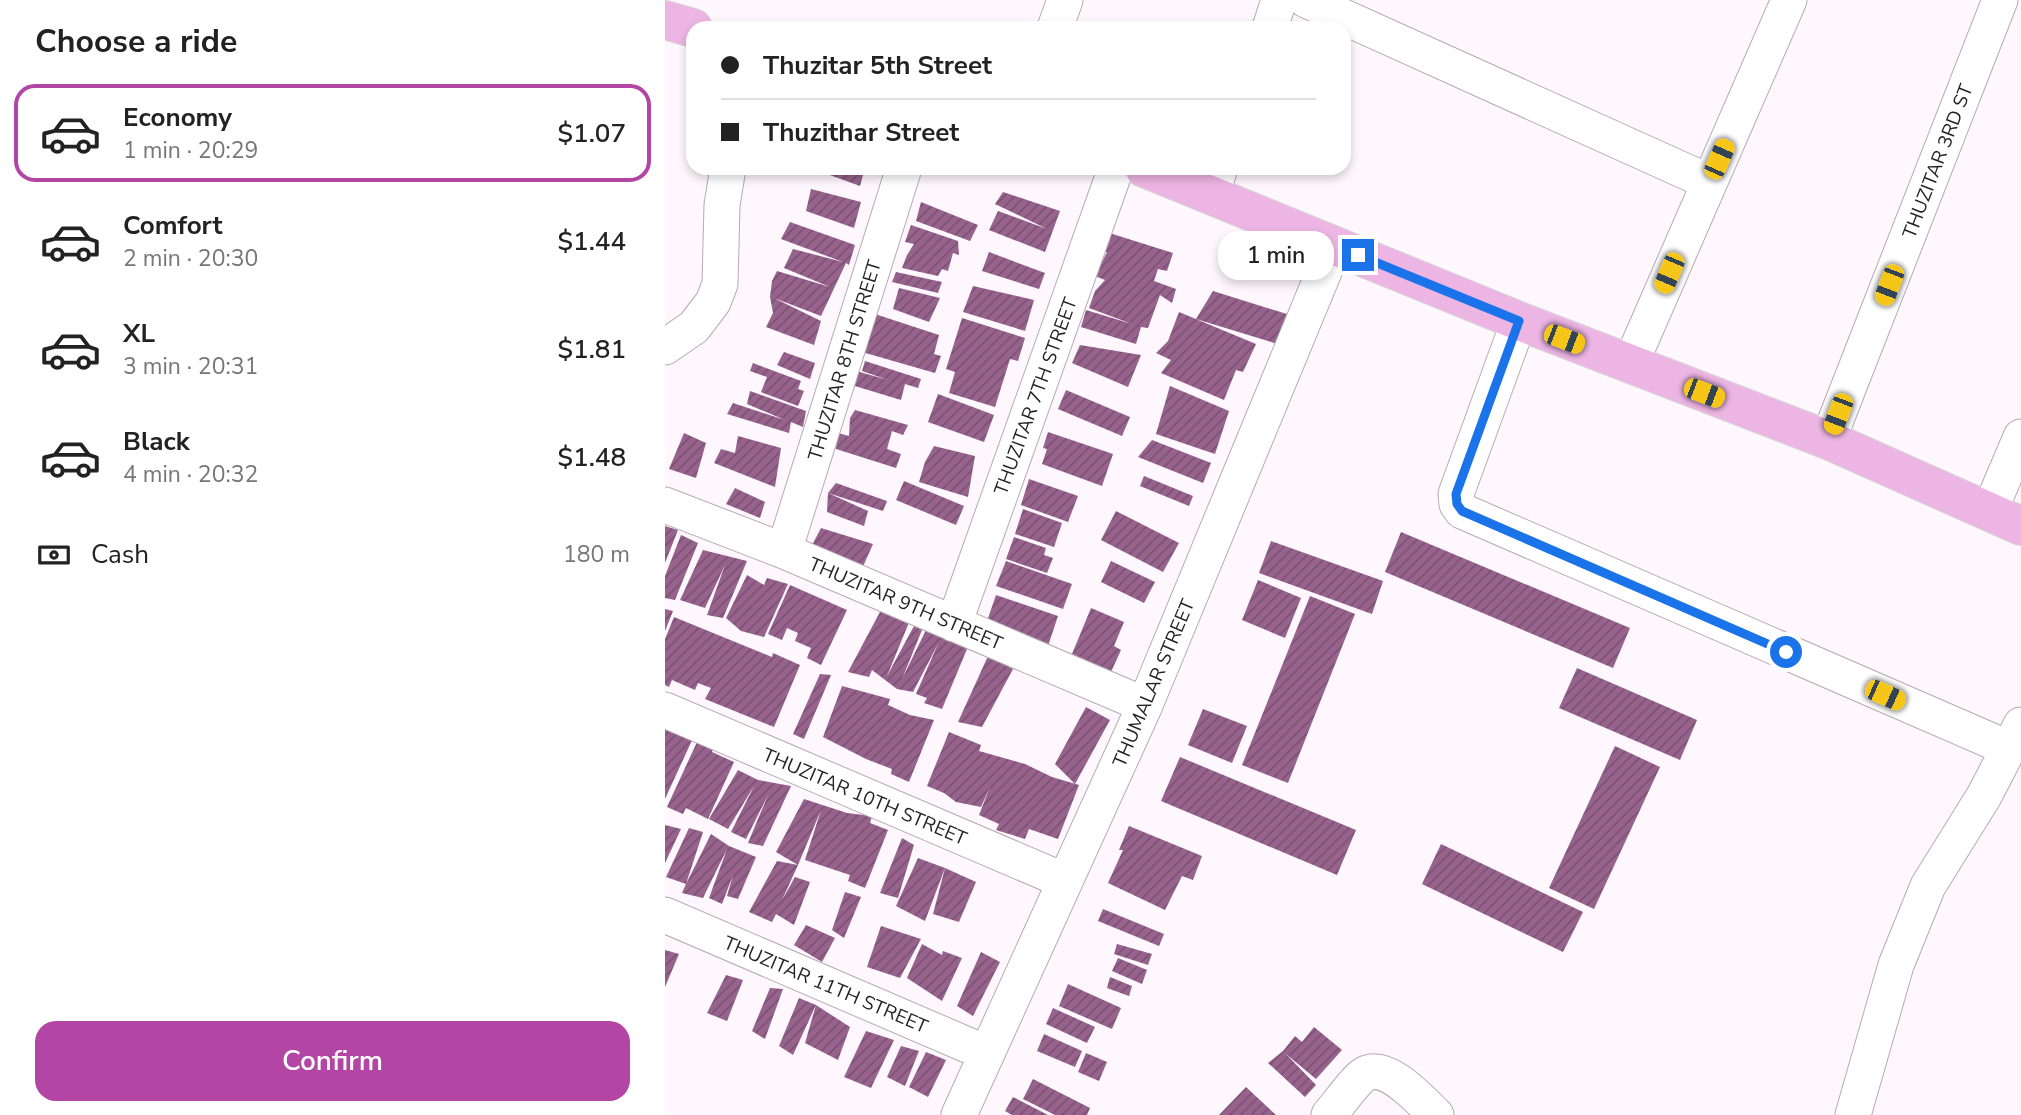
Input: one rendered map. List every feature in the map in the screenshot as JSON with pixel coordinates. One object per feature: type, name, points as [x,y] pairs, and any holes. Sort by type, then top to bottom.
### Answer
[{"type":"main road","points":[[665,20],[686,27]]},
{"type":"main road","points":[[1180,175],[1216,182],[1335,245],[1630,365],[1828,440],[2005,518]]},
{"type":"street","points":[[1058,21],[1065,0]]},
{"type":"street","points":[[1272,21],[1279,0]]},
{"type":"street","points":[[1306,0],[1709,182]]},
{"type":"street","name":"THUZITAR 3RD ST","points":[[1828,440],[2000,0]]},
{"type":"street","points":[[1630,365],[1787,1]]},
{"type":"street","points":[[665,347],[694,327],[713,302],[720,284],[722,205],[727,175]]},
{"type":"street","name":"THUZITAR 8TH STREET","points":[[784,551],[902,175]]},
{"type":"street","name":"THUZITAR 7TH STREET","points":[[954,624],[1114,175]]},
{"type":"street","name":"THUMALAR STREET","points":[[959,1115],[1145,705],[1335,245]]},
{"type":"street","points":[[1519,321],[1456,494],[1457,504],[1462,511],[2015,737],[1928,886],[1896,965],[1853,1115]]},
{"type":"street","points":[[2005,518],[2021,437]]},
{"type":"street","name":"THUZITAR 9TH STREET","points":[[665,505],[784,551],[1145,705]]},
{"type":"street","name":"THUZITAR 10TH STREET","points":[[665,710],[1065,881]]},
{"type":"street","name":"THUZITAR 11TH STREET","points":[[665,915],[986,1053]]},
{"type":"street","points":[[1329,1115],[1364,1074],[1380,1071],[1392,1077],[1437,1115]]},
{"type":"building","points":[[830,175],[863,175],[860,186]]},
{"type":"building","points":[[811,189],[861,202],[854,228],[806,211]]},
{"type":"building","points":[[1003,192],[1060,211],[1045,252],[989,230],[998,211],[1047,229],[995,204]]},
{"type":"building","points":[[921,202],[978,225],[970,241],[916,221]]},
{"type":"building","points":[[790,222],[855,245],[849,265],[846,263],[821,316],[774,298],[821,321],[814,345],[766,327],[773,313],[770,297],[772,281],[777,271],[830,287],[784,268],[793,249],[843,262],[781,239]]},
{"type":"building","points":[[911,225],[958,241],[959,255],[953,253],[948,271],[942,269],[938,276],[902,268],[914,244],[905,242]]},
{"type":"building","points":[[1103,231],[1173,253],[1167,271],[1158,269],[1154,281],[1176,289],[1172,303],[1160,295],[1148,328],[1141,327],[1136,344],[1081,327],[1086,310],[1132,324],[1089,308],[1095,291],[1105,280],[1095,276],[1107,252],[1098,250]]},
{"type":"building","points":[[989,252],[1045,273],[1039,289],[982,271]]},
{"type":"building","points":[[896,272],[942,282],[938,293],[892,282]]},
{"type":"building","points":[[973,286],[1034,300],[1025,331],[963,312]]},
{"type":"building","points":[[899,288],[940,298],[929,322],[893,309]]},
{"type":"building","points":[[1213,291],[1290,315],[1281,345],[1196,319]]},
{"type":"building","points":[[1179,312],[1256,344],[1243,372],[1236,370],[1224,400],[1161,373],[1171,360],[1156,353],[1168,341]]},
{"type":"building","points":[[875,314],[939,335],[934,354],[941,356],[935,373],[862,352]]},
{"type":"building","points":[[962,318],[1025,338],[1018,361],[1010,359],[995,407],[949,393],[955,372],[946,369]]},
{"type":"building","points":[[1080,345],[1141,355],[1128,387],[1072,363]]},
{"type":"building","points":[[784,352],[815,363],[810,379],[777,365]]},
{"type":"building","points":[[865,361],[921,379],[918,388],[905,384],[901,400],[845,383],[849,369],[888,380],[862,371]]},
{"type":"building","points":[[753,363],[801,381],[798,389],[804,391],[798,406],[761,392],[767,377],[750,371]]},
{"type":"building","points":[[1170,386],[1229,411],[1215,454],[1156,434]]},
{"type":"building","points":[[1066,390],[1130,417],[1122,436],[1058,409]]},
{"type":"building","points":[[750,391],[806,411],[803,427],[791,422],[789,433],[727,414],[733,403],[785,420],[747,404]]},
{"type":"building","points":[[938,394],[994,415],[984,442],[928,422]]},
{"type":"building","points":[[855,410],[908,425],[903,435],[892,431],[887,449],[901,454],[896,468],[836,449],[838,433],[849,436],[850,418]]},
{"type":"building","points":[[1048,432],[1113,454],[1102,486],[1042,464],[1047,449],[1043,448]]},
{"type":"building","points":[[684,433],[706,443],[696,478],[669,469]]},
{"type":"building","points":[[738,436],[781,448],[775,487],[714,463],[721,449],[735,453]]},
{"type":"building","points":[[1152,440],[1211,463],[1203,483],[1138,457]]},
{"type":"building","points":[[934,446],[975,456],[968,497],[919,482],[925,462]]},
{"type":"building","points":[[1144,476],[1193,496],[1189,506],[1140,486]]},
{"type":"building","points":[[1029,479],[1078,496],[1068,522],[1021,505]]},
{"type":"building","points":[[904,481],[964,506],[956,525],[896,500]]},
{"type":"building","points":[[836,483],[887,501],[883,511],[828,493]]},
{"type":"building","points":[[735,488],[765,502],[760,518],[726,504]]},
{"type":"building","points":[[828,493],[868,511],[864,526],[827,512]]},
{"type":"building","points":[[1023,509],[1062,523],[1054,547],[1015,534]]},
{"type":"building","points":[[1116,511],[1179,543],[1163,572],[1101,540]]},
{"type":"building","points":[[665,526],[678,530],[665,563]]},
{"type":"building","points":[[821,528],[873,544],[861,571],[811,547]]},
{"type":"building","points":[[1401,532],[1630,628],[1613,668],[1385,572]]},
{"type":"building","points":[[681,535],[698,543],[675,600],[665,598],[665,576]]},
{"type":"building","points":[[1014,537],[1046,548],[1044,555],[1053,558],[1047,573],[1006,559]]},
{"type":"building","points":[[1271,541],[1383,581],[1372,614],[1259,573]]},
{"type":"building","points":[[703,550],[747,561],[723,618],[707,615],[725,565],[705,608],[680,600]]},
{"type":"building","points":[[1006,561],[1072,584],[1063,609],[996,586]]},
{"type":"building","points":[[1111,561],[1155,582],[1144,603],[1101,582]]},
{"type":"building","points":[[747,575],[764,585],[767,578],[788,584],[764,637],[741,631],[726,618]]},
{"type":"building","points":[[1258,580],[1301,598],[1285,638],[1242,620]]},
{"type":"building","points":[[790,585],[847,610],[821,665],[807,658],[811,648],[795,641],[798,633],[787,628],[782,640],[768,634]]},
{"type":"building","points":[[996,595],[1058,616],[1047,649],[985,627]]},
{"type":"building","points":[[1310,596],[1355,614],[1288,783],[1242,765]]},
{"type":"building","points":[[1091,608],[1124,622],[1114,646],[1121,650],[1111,672],[1072,654]]},
{"type":"building","points":[[665,609],[673,611],[665,631]]},
{"type":"building","points":[[881,610],[910,620],[887,676],[914,626],[922,630],[902,679],[926,630],[967,649],[942,709],[924,703],[927,698],[916,694],[938,644],[913,692],[897,689],[872,670],[869,677],[848,672]]},
{"type":"building","points":[[674,617],[772,657],[773,653],[800,665],[774,727],[705,699],[711,688],[698,683],[695,690],[672,680],[669,687],[665,685],[665,639]]},
{"type":"building","points":[[988,656],[1013,669],[982,727],[958,722]]},
{"type":"building","points":[[1577,668],[1697,720],[1680,760],[1559,708]]},
{"type":"building","points":[[820,674],[831,675],[804,739],[793,734]]},
{"type":"building","points":[[842,686],[890,699],[888,705],[910,715],[934,720],[909,782],[891,774],[892,769],[823,737]]},
{"type":"building","points":[[1086,707],[1110,720],[1075,784],[1055,764]]},
{"type":"building","points":[[1203,709],[1247,726],[1232,763],[1188,745]]},
{"type":"building","points":[[665,721],[694,736],[665,799]]},
{"type":"building","points":[[949,732],[981,745],[979,751],[1025,764],[1052,777],[1079,785],[1058,839],[1029,829],[1025,839],[996,830],[999,824],[979,815],[990,787],[981,807],[956,802],[927,786]]},
{"type":"building","points":[[697,742],[734,762],[708,819],[686,808],[683,814],[667,807]]},
{"type":"building","points":[[1615,746],[1660,767],[1594,909],[1549,888]]},
{"type":"building","points":[[1180,757],[1356,830],[1337,875],[1161,801]]},
{"type":"building","points":[[738,770],[758,780],[791,786],[763,846],[748,843],[768,795],[746,839],[731,832],[754,786],[728,829],[709,819]]},
{"type":"building","points":[[804,799],[847,813],[872,816],[870,823],[888,830],[865,888],[848,881],[850,875],[805,860],[821,810],[798,865],[776,852]]},
{"type":"building","points":[[665,825],[681,829],[665,863]]},
{"type":"building","points":[[1129,826],[1202,856],[1193,880],[1182,876],[1165,910],[1108,883],[1123,850],[1119,850]]},
{"type":"building","points":[[689,828],[703,832],[686,884],[666,877]]},
{"type":"building","points":[[711,834],[729,846],[756,857],[738,899],[727,896],[733,875],[722,904],[709,898],[727,849],[703,898],[682,893]]},
{"type":"building","points":[[902,838],[914,845],[898,898],[880,893]]},
{"type":"building","points":[[1441,844],[1583,912],[1563,952],[1422,884]]},
{"type":"building","points":[[918,858],[945,868],[925,921],[896,906]]},
{"type":"building","points":[[777,861],[798,865],[782,900],[795,877],[810,882],[794,925],[776,914],[772,922],[749,912]]},
{"type":"building","points":[[945,868],[976,882],[959,922],[933,914]]},
{"type":"building","points":[[845,892],[861,897],[844,938],[832,930]]},
{"type":"building","points":[[1103,909],[1164,934],[1159,946],[1098,921]]},
{"type":"building","points":[[806,925],[835,938],[822,962],[794,945]]},
{"type":"building","points":[[881,926],[921,939],[900,978],[867,967]]},
{"type":"building","points":[[922,944],[942,955],[943,951],[962,958],[942,1001],[907,978]]},
{"type":"building","points":[[1117,944],[1152,954],[1148,965],[1114,954]]},
{"type":"building","points":[[665,950],[679,954],[665,987]]},
{"type":"building","points":[[981,952],[1000,962],[973,1016],[957,1006]]},
{"type":"building","points":[[1118,958],[1147,970],[1142,984],[1112,971]]},
{"type":"building","points":[[726,975],[743,980],[727,1021],[707,1013]]},
{"type":"building","points":[[1110,977],[1132,986],[1129,996],[1107,988]]},
{"type":"building","points":[[1068,984],[1121,1008],[1112,1029],[1059,1006]]},
{"type":"building","points":[[770,988],[783,989],[765,1039],[752,1031]]},
{"type":"building","points":[[799,998],[816,1005],[793,1055],[779,1046]]},
{"type":"building","points":[[816,1005],[850,1027],[838,1060],[805,1043]]},
{"type":"building","points":[[1053,1008],[1095,1027],[1087,1043],[1046,1024]]},
{"type":"building","points":[[1314,1027],[1342,1050],[1316,1079],[1286,1054],[1316,1085],[1305,1097],[1268,1063],[1283,1051],[1295,1036],[1302,1042]]},
{"type":"building","points":[[866,1031],[894,1040],[871,1088],[844,1077]]},
{"type":"building","points":[[1044,1034],[1082,1051],[1075,1067],[1037,1051]]},
{"type":"building","points":[[901,1046],[919,1051],[905,1086],[887,1077]]},
{"type":"building","points":[[926,1052],[946,1060],[928,1097],[909,1087]]},
{"type":"building","points":[[1086,1053],[1107,1062],[1099,1081],[1078,1072]]},
{"type":"building","points":[[1033,1079],[1090,1108],[1087,1115],[1055,1115],[1023,1099]]},
{"type":"building","points":[[1246,1087],[1276,1115],[1219,1115]]},
{"type":"building","points":[[1013,1097],[1048,1115],[1012,1115],[1005,1111]]},
{"type":"route","points":[[1358,255],[1519,321],[1456,494],[1457,504],[1462,511],[1786,652]]}]
